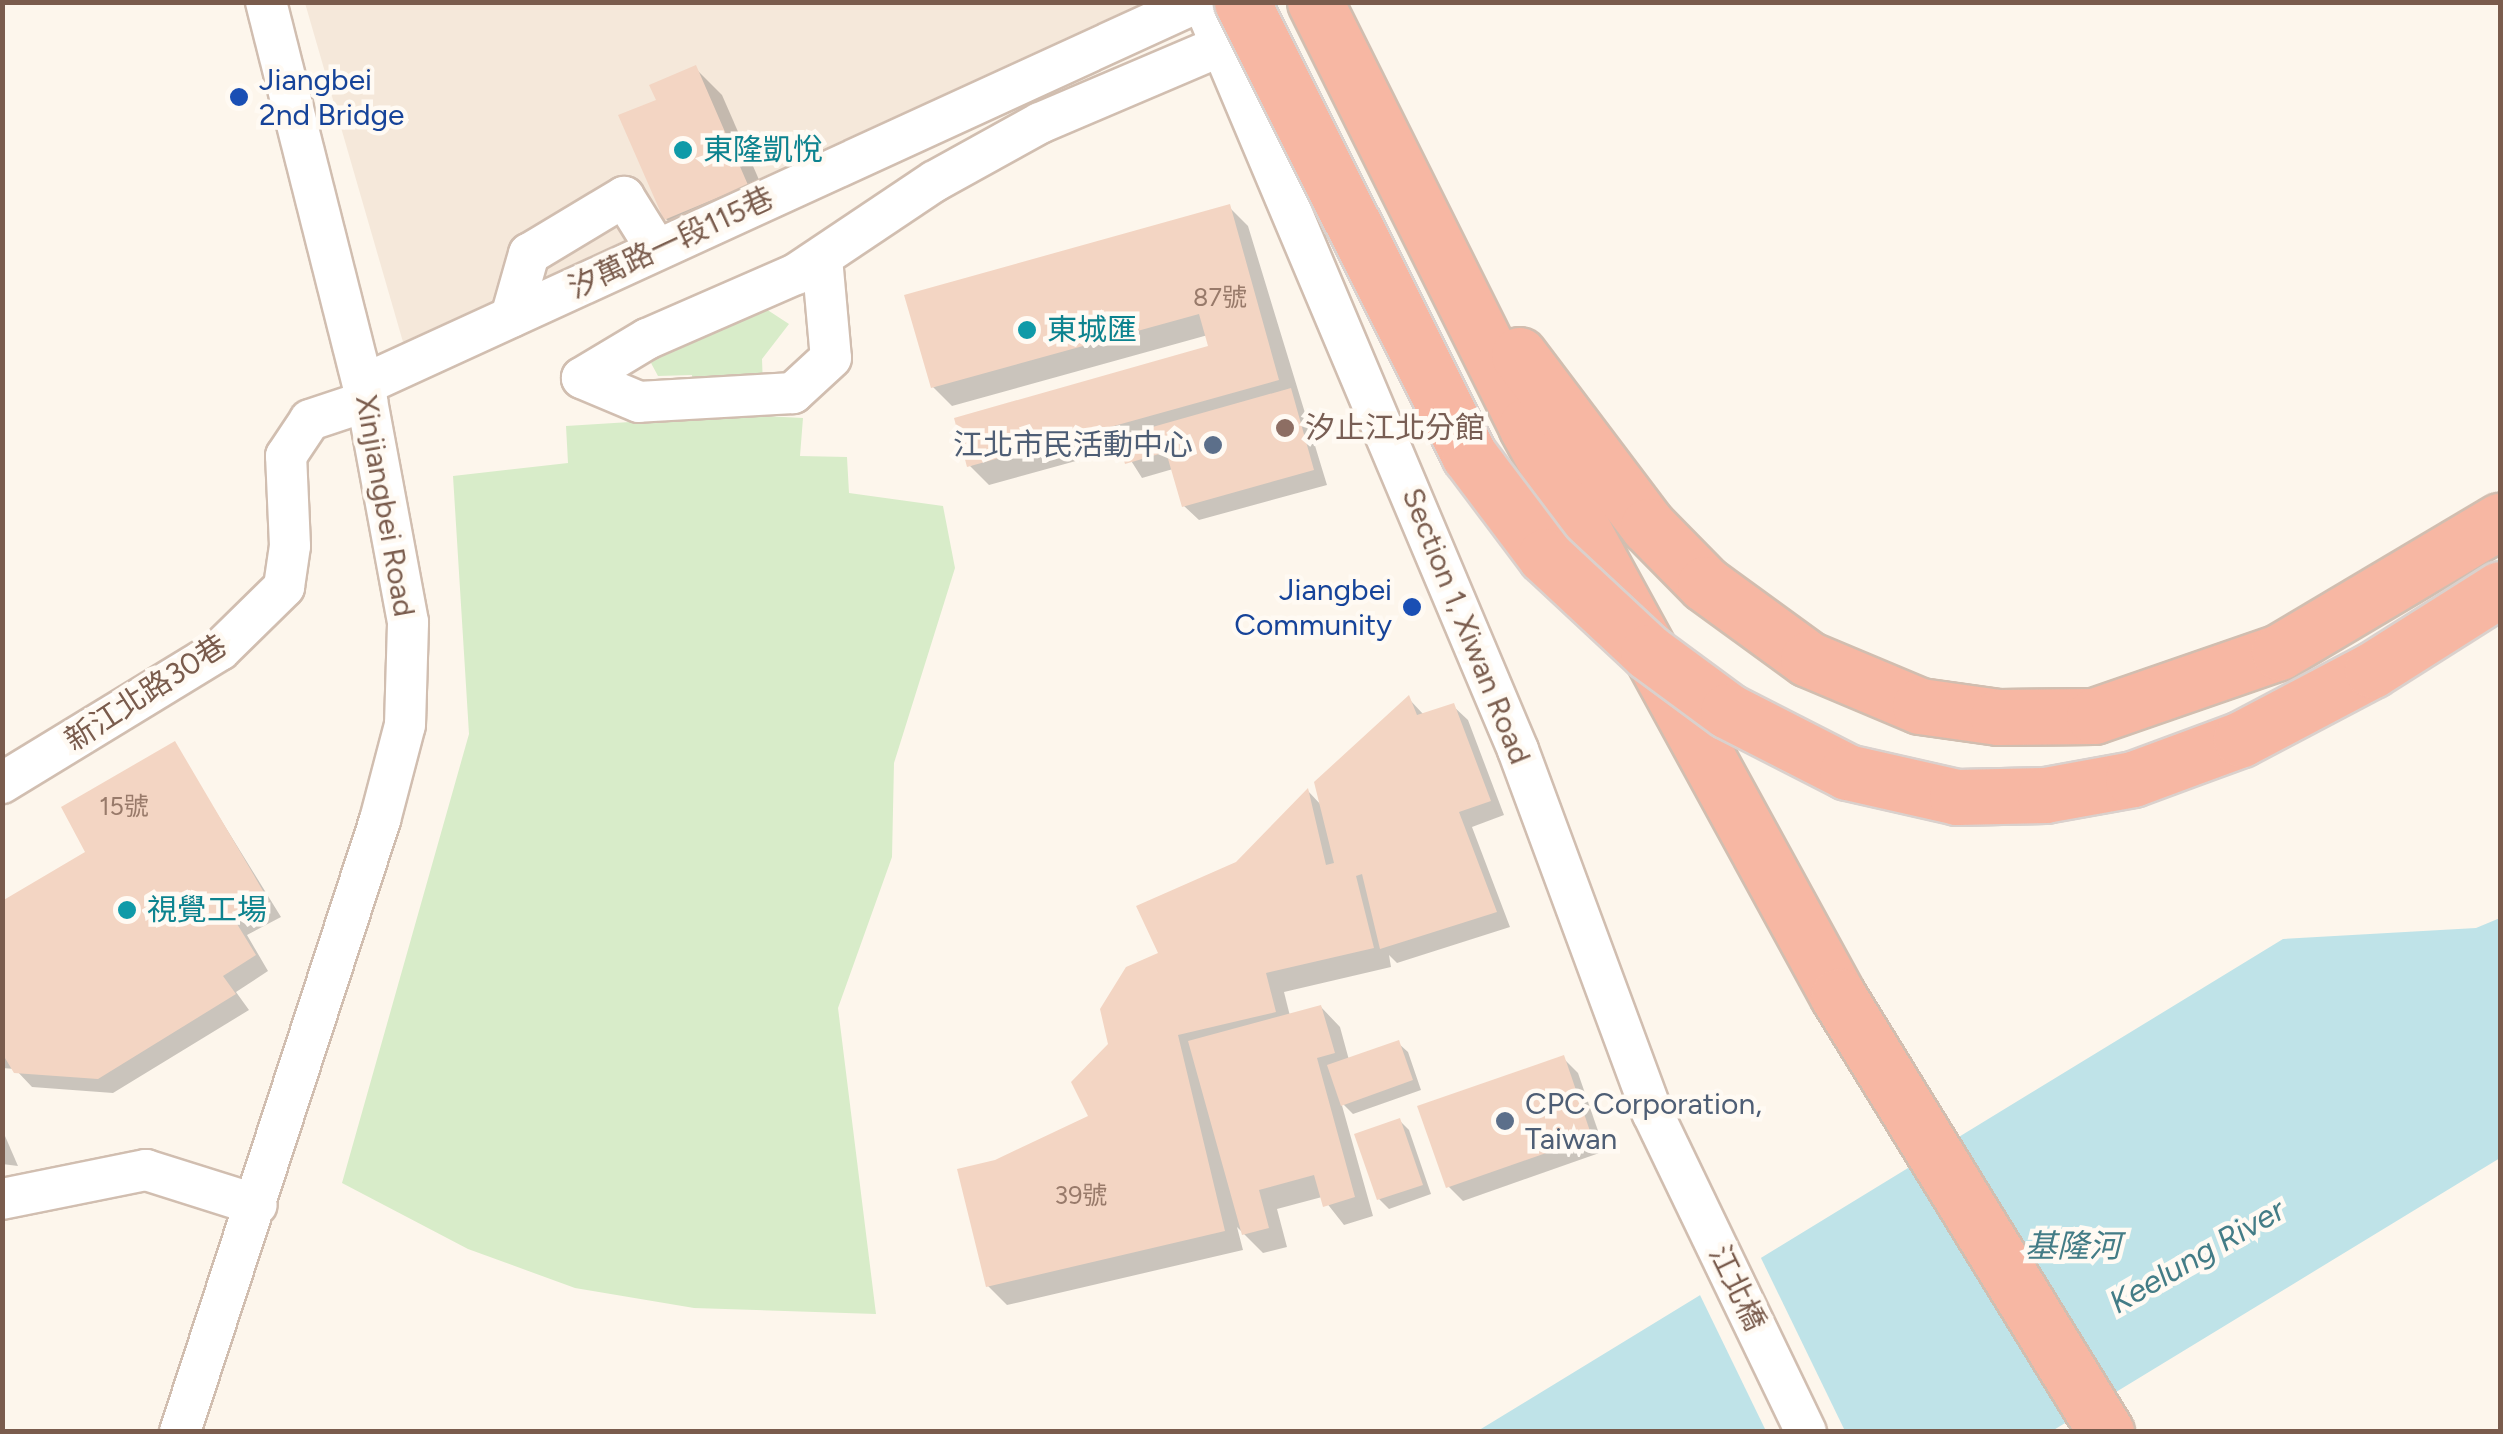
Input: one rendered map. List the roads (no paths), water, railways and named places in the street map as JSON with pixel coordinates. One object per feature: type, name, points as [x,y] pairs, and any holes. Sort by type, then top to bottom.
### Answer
[{"type":"highway","points":[[1314,2],[1526,426],[1838,996],[2106,1432]]},
{"type":"highway","points":[[1232,24],[1469,455],[1545,556],[1648,652],[1728,711],[1847,772],[1957,797],[2045,795],[2134,780],[2241,739],[2372,670],[2500,589]]},
{"type":"highway","points":[[1441,252],[1648,526],[1705,584],[1808,659],[1920,706],[1998,718],[2094,716],[2279,652],[2500,521]]},
{"type":"street","name":"Xinjiangbei Road","points":[[180,1432],[251,1222],[405,725],[408,622],[365,393],[266,2]]},
{"type":"street","name":"汐萬路一段115巷","points":[[365,393],[511,317],[1200,2]]},
{"type":"street","name":"Section 1, Xiwan Road","points":[[1200,2],[1232,24],[1518,750],[1668,1144]]},
{"type":"street","points":[[822,258],[831,358],[793,393],[639,402],[582,378],[646,339],[822,258],[936,181],[1232,24]]},
{"type":"street","points":[[511,317],[528,254],[624,197],[656,250]]},
{"type":"street","name":"新江北路30巷","points":[[2,783],[220,650],[284,587],[290,546],[286,456],[310,420],[365,393]]},
{"type":"street","name":"江北橋","points":[[1668,1144],[1806,1432]]},
{"type":"street","points":[[2,1199],[146,1170],[251,1222]]},
{"type":"water","name":"基隆河","points":[[2500,918],[2500,1158],[2052,1431],[1476,1432],[2283,939],[2476,928]]},
{"type":"place","name":"Jiangbei 2nd Bridge","points":[[239,97]]},
{"type":"place","name":"東隆凱悅","points":[[683,150]]},
{"type":"place","name":"東城匯","points":[[1027,330]]},
{"type":"place","name":"汐止江北分館","points":[[1285,428]]},
{"type":"place","name":"江北市民活動中心","points":[[1213,445]]},
{"type":"place","name":"Jiangbei Community","points":[[1412,607]]},
{"type":"place","name":"視覺工場","points":[[127,910]]},
{"type":"place","name":"CPC Corporation, Taiwan","points":[[1505,1121]]},
{"type":"water label","name":"Keelung River","points":[[2197,1256]]}]
